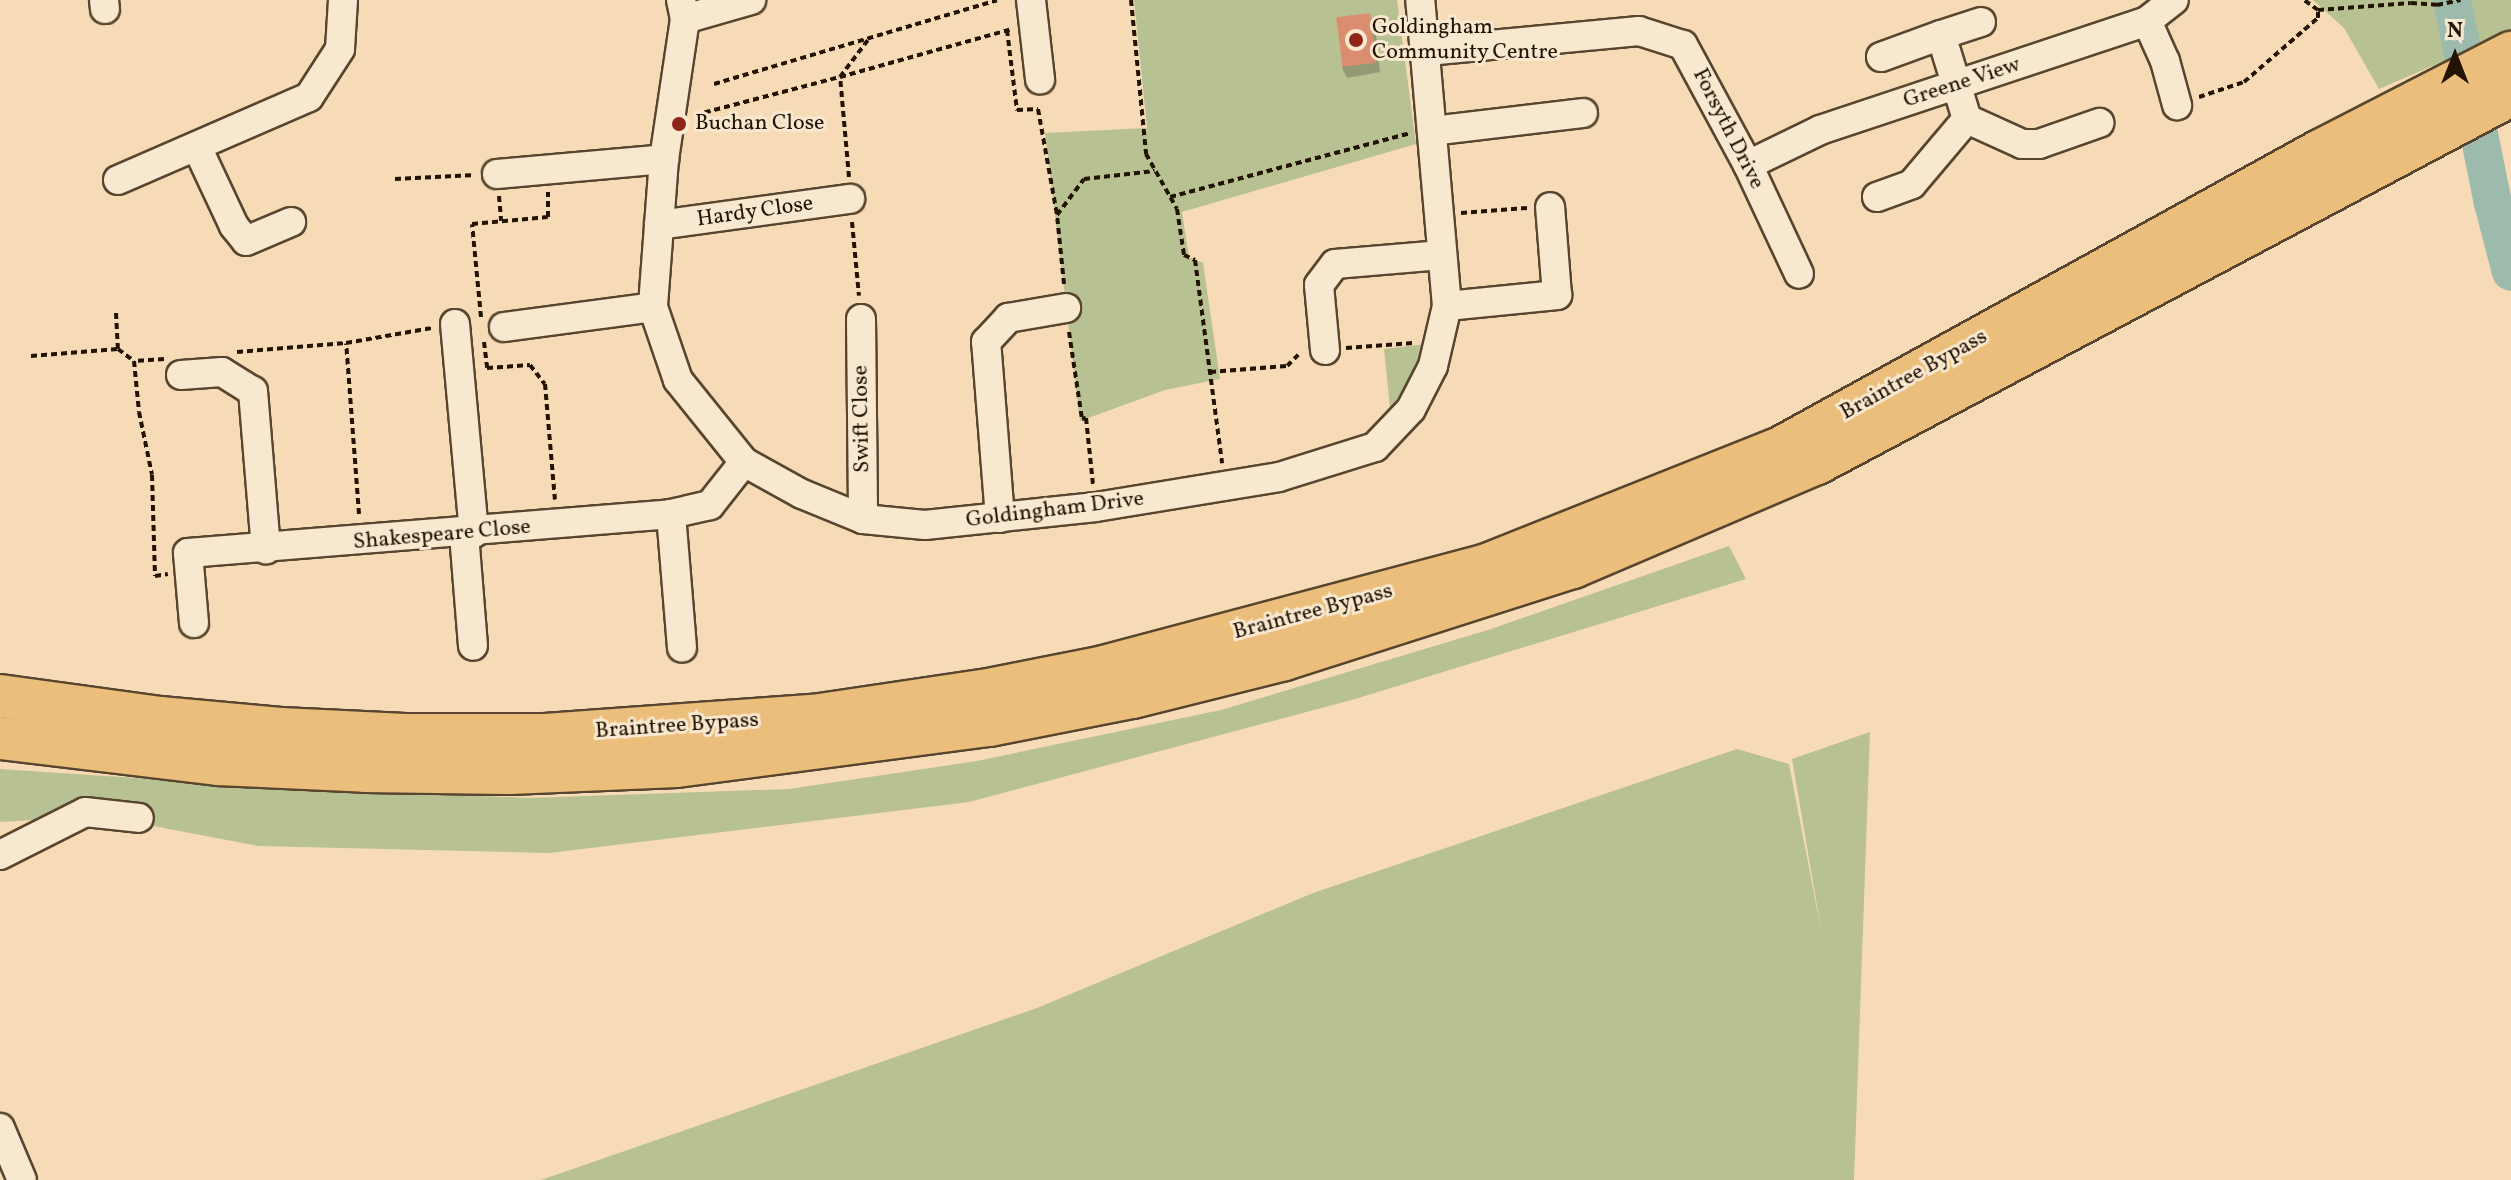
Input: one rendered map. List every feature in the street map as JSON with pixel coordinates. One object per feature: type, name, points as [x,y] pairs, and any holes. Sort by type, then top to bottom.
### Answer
[{"type":"highway","name":"Braintree Bypass","points":[[0,738],[219,764],[365,771],[510,773],[677,766],[829,749],[990,725],[1132,697],[1284,659],[1573,567],[1817,463],[2387,138],[2511,53]]},
{"type":"highway","name":"Braintree Bypass","points":[[0,696],[160,718],[281,729],[405,735],[545,735],[813,716],[983,691],[1104,667],[1487,565],[1779,449],[2387,138],[2511,95]]},
{"type":"street","points":[[118,180],[202,160],[309,97],[340,49],[343,0]]},
{"type":"street","points":[[683,10],[751,0]]},
{"type":"street","points":[[1031,0],[1040,79]]},
{"type":"street","name":"Goldingham Drive","points":[[683,10],[664,159],[653,307],[678,380],[744,462],[802,494],[863,519],[925,525],[1000,518],[1279,477],[1375,447],[1411,409],[1433,366],[1447,306],[1427,51],[1420,0]]},
{"type":"street","name":"Greene View","points":[[1748,165],[1820,130],[2147,21],[2174,0]]},
{"type":"street","points":[[2147,21],[2165,61],[2177,105]]},
{"type":"street","points":[[1881,57],[1981,22]]},
{"type":"street","name":"Forsyth Drive","points":[[1427,51],[1639,31],[1683,45],[1748,165],[1799,274]]},
{"type":"street","points":[[1941,35],[1959,84],[1967,119]]},
{"type":"street","points":[[1432,129],[1583,113]]},
{"type":"street","points":[[1967,119],[2022,144],[2039,144],[2099,123]]},
{"type":"street","points":[[1877,197],[1912,184],[1967,119]]},
{"type":"street","points":[[497,174],[664,159]]},
{"type":"street","points":[[202,160],[234,226],[246,241],[291,222]]},
{"type":"street","name":"Hardy Close","points":[[659,225],[850,199]]},
{"type":"street","points":[[1447,306],[1557,295],[1550,207]]},
{"type":"street","points":[[1325,350],[1319,285],[1335,264],[1442,255]]},
{"type":"street","points":[[473,646],[469,533],[480,323],[653,307]]},
{"type":"street","points":[[1000,518],[986,342],[1008,318],[1066,308]]},
{"type":"street","name":"Swift Close","points":[[861,319],[863,519]]},
{"type":"street","points":[[173,367],[222,372],[253,391],[266,549]]},
{"type":"street","name":"Shakespeare Close","points":[[194,623],[188,553],[469,533],[671,514],[710,505],[744,462]]},
{"type":"street","points":[[671,514],[682,648]]},
{"type":"street","points":[[0,855],[85,812],[139,818]]},
{"type":"street","points":[[0,1128],[22,1180]]},
{"type":"path","points":[[714,84],[997,0]]},
{"type":"path","points":[[1131,0],[1146,154],[1177,209],[1184,255],[1195,260],[1226,487]]},
{"type":"path","points":[[2304,0],[2318,10],[2411,1],[2437,5],[2460,0]]},
{"type":"path","points":[[2177,105],[2244,82],[2318,18],[2318,10]]},
{"type":"path","points":[[670,121],[1007,30],[1017,110],[1038,109],[1057,215]]},
{"type":"path","points":[[861,319],[840,77],[869,39]]},
{"type":"path","points":[[1170,197],[1432,129]]},
{"type":"path","points":[[395,179],[497,174]]},
{"type":"path","points":[[1439,215],[1550,207]]},
{"type":"path","points":[[116,313],[118,349]]},
{"type":"path","points":[[225,353],[346,343],[480,323]]},
{"type":"path","points":[[346,343],[361,541]]},
{"type":"path","points":[[31,356],[118,349],[134,361],[173,367]]},
{"type":"path","points":[[134,361],[139,412],[152,475],[155,576]]},
{"type":"green space","points":[[1134,0],[1397,0],[1416,144],[1182,212],[1189,257],[1203,263],[1220,379],[1165,390],[1080,421],[1045,133],[1147,128]]},
{"type":"green space","points":[[2313,0],[2511,0],[2511,32],[2379,89],[2344,28]]},
{"type":"green space","points":[[1425,344],[1404,390],[1390,408],[1384,349]]},
{"type":"green space","points":[[1729,546],[1746,579],[1355,699],[969,802],[549,853],[258,846],[100,816],[0,822],[0,769],[270,787],[529,798],[789,789],[977,761],[1221,710],[1488,630]]},
{"type":"green space","points":[[1870,732],[1854,1180],[541,1180],[1037,1008],[1313,893],[1737,749],[1789,764],[1822,935],[1792,759]]},
{"type":"building","name":"Goldingham Community Centre","points":[[1370,13],[1376,63],[1342,67],[1336,17]]},
{"type":"waterway","points":[[2452,0],[2493,203],[2511,272]]},
{"type":"place","name":"Goldingham Community Centre","points":[[1356,40]]},
{"type":"place","name":"Buchan Close","points":[[679,124]]}]
